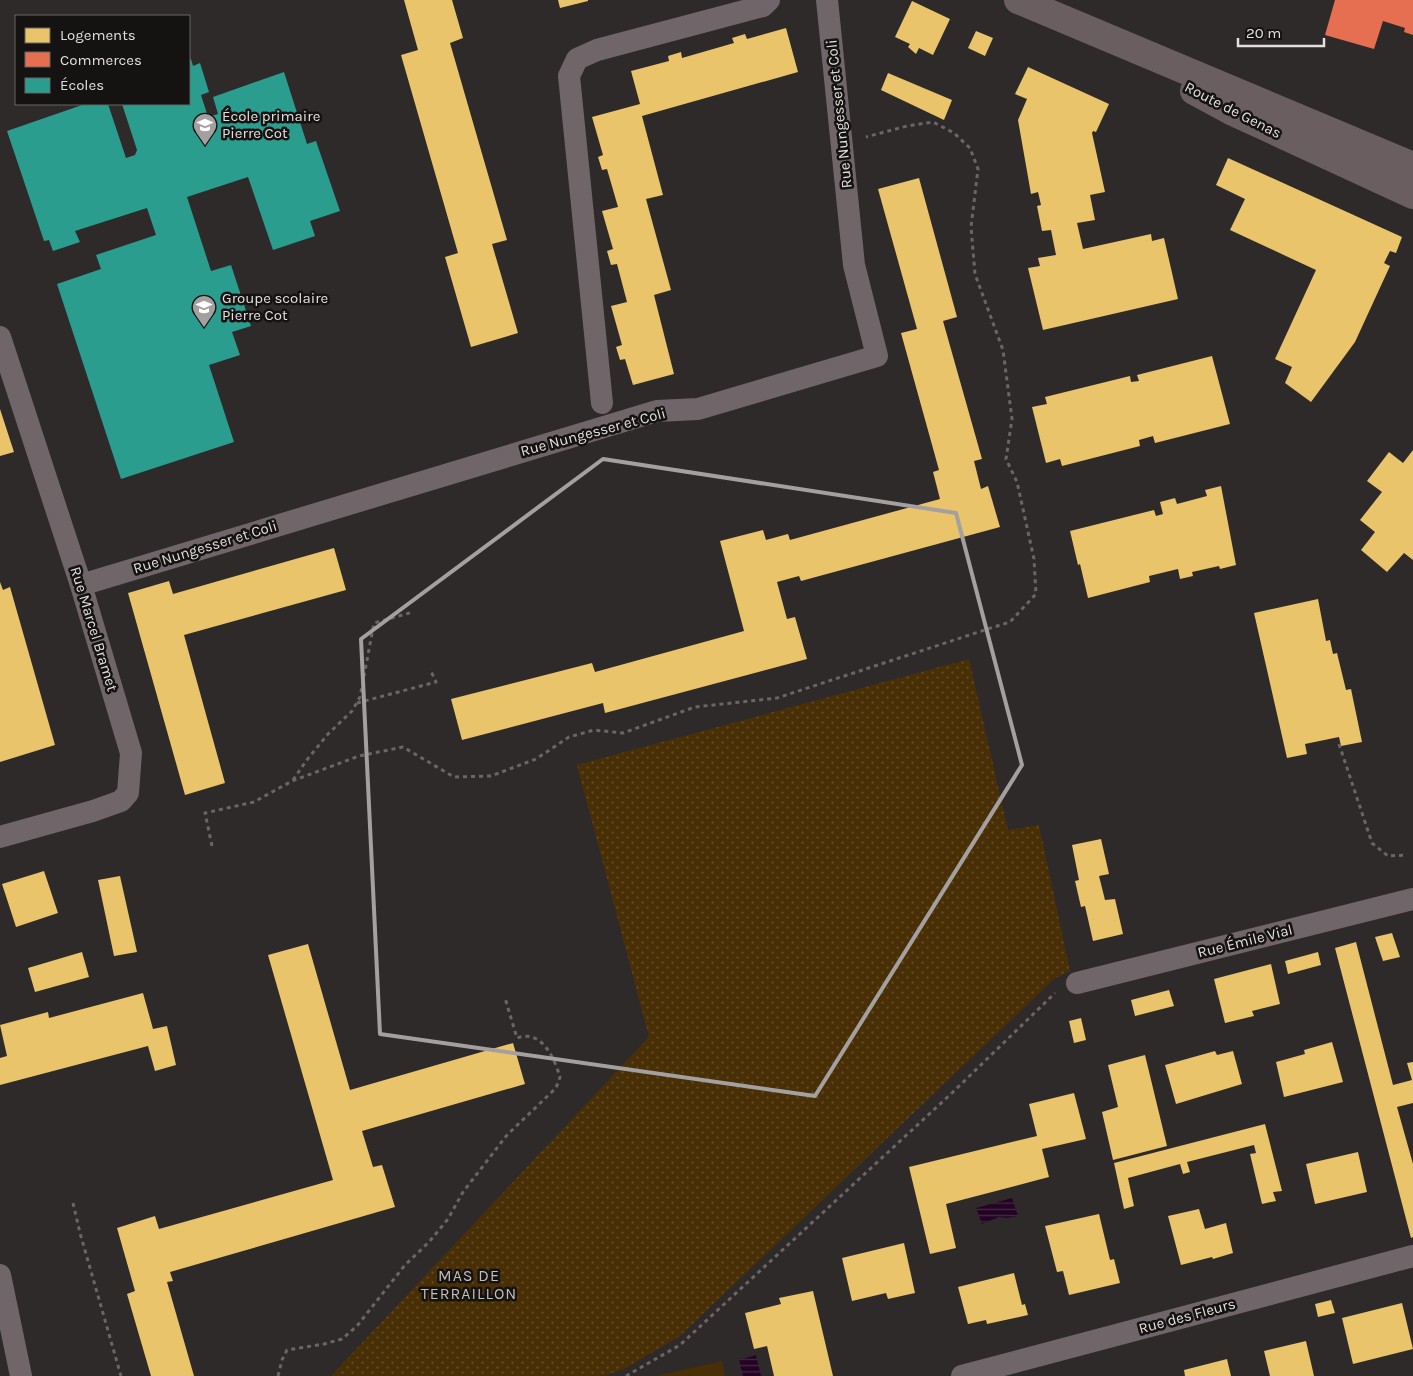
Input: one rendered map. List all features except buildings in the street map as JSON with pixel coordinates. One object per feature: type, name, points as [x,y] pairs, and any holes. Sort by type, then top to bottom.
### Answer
[{"type":"main road","name":"Route de Genas","points":[[1018,0],[1413,166]]},
{"type":"main road","name":"Route de Genas","points":[[1057,16],[1231,111],[1413,195]]},
{"type":"street","name":"Rue Nungesser et Coli","points":[[602,403],[569,76],[578,60],[597,50],[763,6],[769,0]]},
{"type":"street","name":"Rue Nungesser et Coli","points":[[81,585],[657,411],[698,409],[877,356],[854,265],[827,0]]},
{"type":"street","points":[[1231,111],[1283,124],[1413,181]]},
{"type":"street","name":"Rue Marcel Bramet","points":[[0,337],[81,585],[130,753],[128,792],[121,801],[0,837]]},
{"type":"street","name":"Rue Émile Vial","points":[[1077,983],[1413,899]]},
{"type":"street","name":"Rue des Fleurs","points":[[962,1376],[1413,1256]]},
{"type":"street","points":[[0,1275],[21,1376]]},
{"type":"path","points":[[212,846],[205,813],[254,802],[292,781],[359,756],[404,747],[454,777],[491,776],[536,759],[569,737],[594,730],[623,733],[695,707],[777,698],[1010,622],[1036,594],[1034,559],[1017,482],[1006,459],[1012,419],[1002,350],[975,274],[971,227],[978,169],[970,148],[954,133],[933,122],[907,126],[873,136],[841,141]]},
{"type":"path","points":[[292,781],[328,734],[352,711],[360,697],[374,623],[413,612]]},
{"type":"path","points":[[356,704],[436,682],[430,669]]},
{"type":"path","points":[[1339,744],[1372,842],[1388,856],[1406,856]]},
{"type":"path","points":[[626,1376],[680,1345],[953,1092],[1052,994],[1077,983]]},
{"type":"path","points":[[278,1376],[287,1350],[342,1339],[357,1326],[405,1265],[442,1227],[463,1192],[507,1135],[556,1088],[560,1077],[550,1052],[546,1045],[531,1037],[522,1036],[516,1038],[505,998]]},
{"type":"path","points":[[73,1202],[121,1376]]},
{"type":"highlighted area","points":[[603,459],[956,513],[1022,765],[815,1096],[380,1034],[361,639]]},
{"type":"shaded area","points":[[969,659],[1008,830],[1039,825],[1070,971],[1054,979],[680,1336],[624,1369],[604,1376],[331,1376],[649,1037],[577,765]]},
{"type":"shaded area","points":[[1012,1198],[1018,1216],[999,1217],[982,1224],[976,1208]]},
{"type":"shaded area","points":[[756,1355],[761,1376],[743,1376],[739,1360]]},
{"type":"shaded area","points":[[722,1361],[725,1376],[657,1376]]},
{"type":"place","name":"École primaire Pierre Cot","points":[[205,146]]},
{"type":"place","name":"Groupe scolaire Pierre Cot","points":[[204,328]]},
{"type":"district","name":"MAS DE TERRAILLON","points":[[469,1284]]}]
